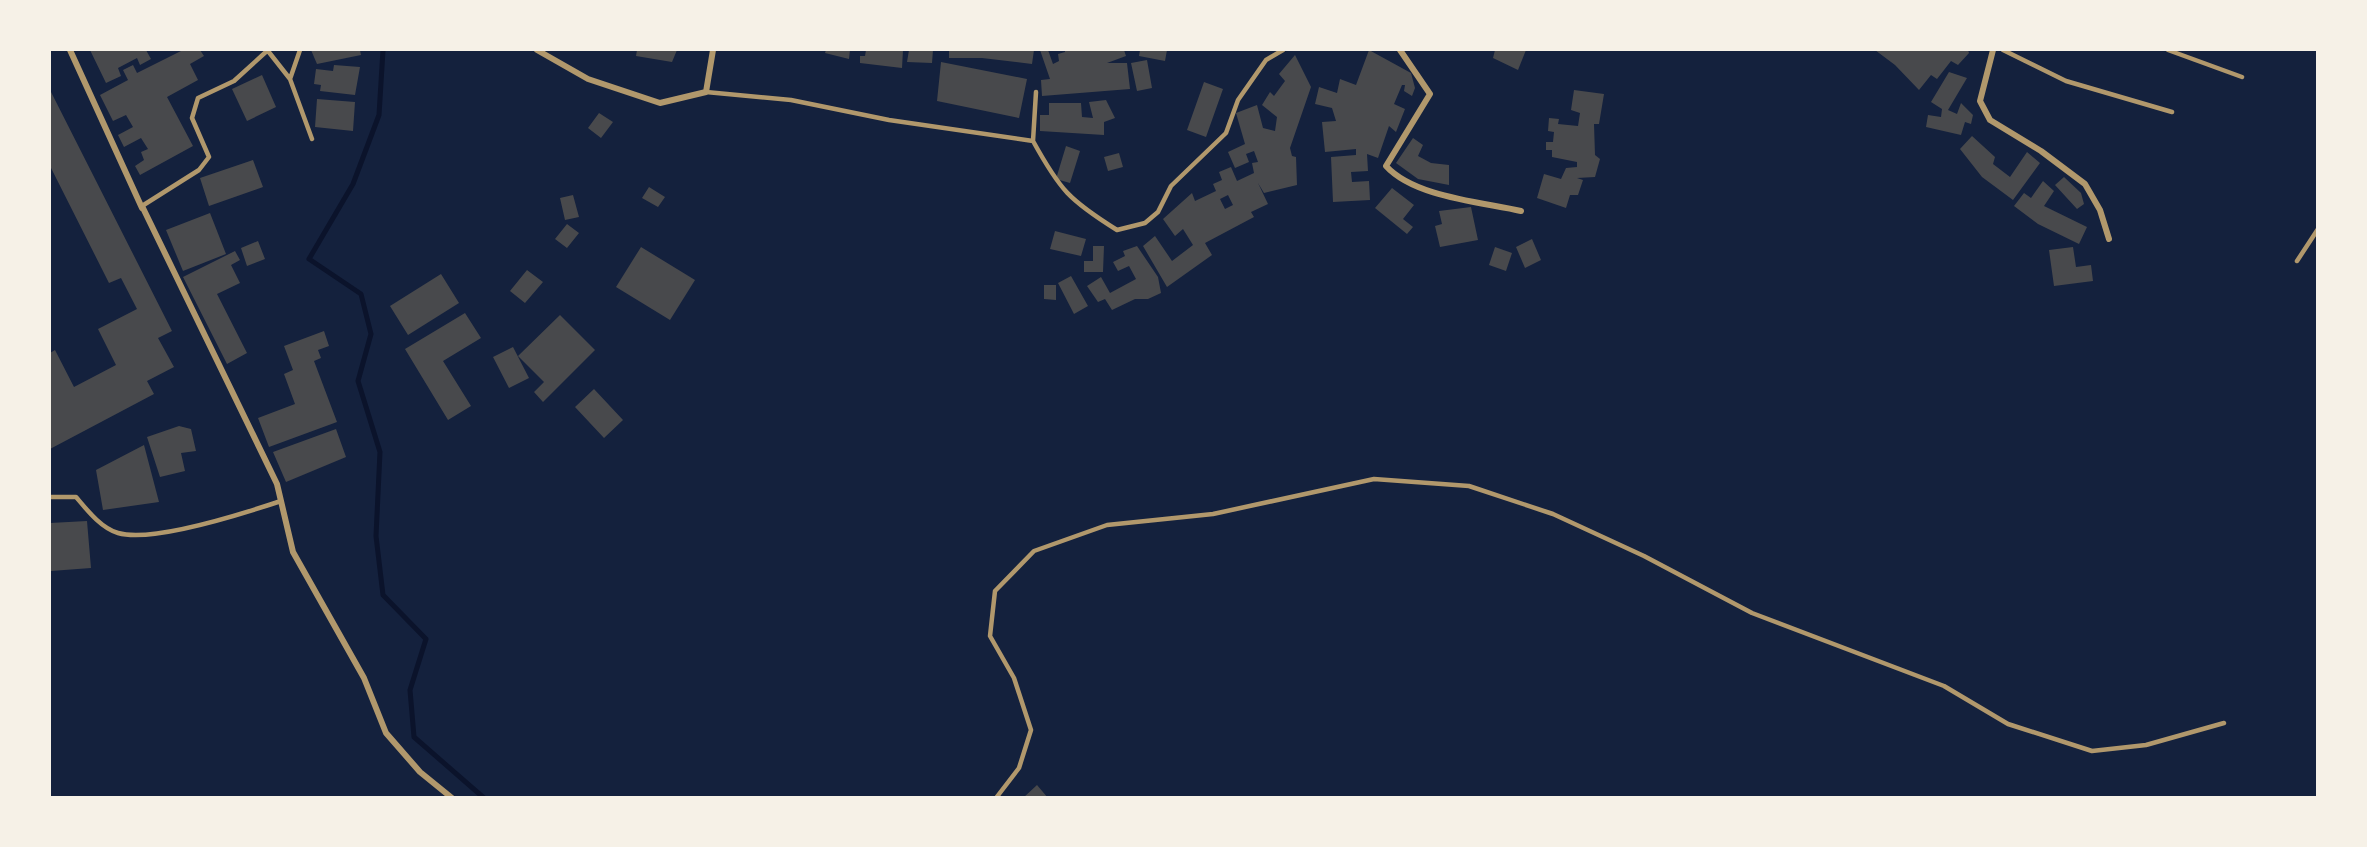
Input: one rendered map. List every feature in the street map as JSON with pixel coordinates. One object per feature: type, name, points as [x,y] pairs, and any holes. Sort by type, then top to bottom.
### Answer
[{"type":"street","points":[[70,50],[142,208],[142,206],[277,484],[293,552],[364,678],[386,733],[420,772],[452,798]]},
{"type":"street","points":[[537,50],[588,79],[660,103],[706,92],[713,50]]},
{"type":"street","points":[[1400,50],[1430,94],[1386,166],[1396,177],[1437,193],[1521,211]]},
{"type":"street","points":[[1993,50],[1980,101],[1990,120],[2041,151],[2085,184],[2100,210],[2109,239]]},
{"type":"lane","points":[[142,206],[199,170],[209,157],[192,118],[198,98],[234,81],[268,50],[290,79],[312,139]]},
{"type":"lane","points":[[290,79],[300,50]]},
{"type":"lane","points":[[1036,92],[1033,141],[1054,181],[1077,205],[1117,230],[1145,223],[1158,212],[1171,186],[1226,133],[1238,100],[1266,60],[1283,50]]},
{"type":"lane","points":[[2003,50],[2066,81],[2172,112]]},
{"type":"lane","points":[[2168,50],[2242,77]]},
{"type":"lane","points":[[706,92],[791,100],[889,120],[1033,141]]},
{"type":"lane","points":[[2297,261],[2318,229]]},
{"type":"lane","points":[[996,798],[1019,768],[1031,729],[1014,678],[990,636],[995,591],[1034,552],[1107,525],[1213,514],[1374,480],[1469,486],[1553,514],[1644,556],[1752,614],[1944,686],[2008,724],[2092,751],[2146,745],[2224,723]]},
{"type":"lane","points":[[50,497],[76,497],[93,517],[118,533],[148,534],[239,515],[281,501]]},
{"type":"building","points":[[90,50],[146,50],[151,59],[140,65],[137,58],[118,68],[121,76],[106,83]]},
{"type":"building","points":[[183,50],[200,50],[204,56],[190,64],[198,80],[167,97],[193,146],[140,175],[135,166],[144,160],[141,152],[148,149],[141,138],[124,147],[118,135],[133,127],[126,115],[113,121],[100,95],[128,80],[123,70],[133,65],[137,73]]},
{"type":"building","points":[[311,50],[360,50],[361,55],[317,64]]},
{"type":"building","points":[[637,50],[677,50],[672,62],[636,56]]},
{"type":"building","points":[[826,50],[850,50],[849,59],[825,53]]},
{"type":"building","points":[[866,50],[903,50],[902,68],[860,63],[860,56],[865,56]]},
{"type":"building","points":[[909,50],[933,50],[932,63],[907,62]]},
{"type":"building","points":[[949,50],[1034,50],[1032,64],[982,58],[949,58]]},
{"type":"building","points":[[1040,50],[1048,50],[1053,64],[1059,61],[1058,54],[1065,50],[1124,50],[1126,56],[1107,63],[1127,63],[1130,89],[1042,96],[1041,80],[1050,79]]},
{"type":"building","points":[[1140,50],[1167,50],[1165,61],[1139,56]]},
{"type":"building","points":[[1369,50],[1411,73],[1415,88],[1412,96],[1404,91],[1405,85],[1402,85],[1394,104],[1405,109],[1396,132],[1389,126],[1378,158],[1367,154],[1368,171],[1351,172],[1352,182],[1369,181],[1370,200],[1333,202],[1331,157],[1356,155],[1356,149],[1325,152],[1322,122],[1336,121],[1332,108],[1315,104],[1319,87],[1337,93],[1340,79],[1356,85]]},
{"type":"building","points":[[1495,50],[1526,50],[1518,70],[1493,58]]},
{"type":"building","points":[[1875,50],[1968,50],[1969,53],[1958,65],[1951,61],[1937,79],[1931,75],[1919,90],[1895,65]]},
{"type":"building","points":[[1295,55],[1311,87],[1290,148],[1292,156],[1296,157],[1297,185],[1264,193],[1258,183],[1268,204],[1251,212],[1254,217],[1205,243],[1212,255],[1167,287],[1143,246],[1155,236],[1172,261],[1193,245],[1183,229],[1175,236],[1163,219],[1192,193],[1195,201],[1216,191],[1213,184],[1222,180],[1219,172],[1231,167],[1237,181],[1254,173],[1252,163],[1258,162],[1254,151],[1246,154],[1249,162],[1235,168],[1228,152],[1245,144],[1236,113],[1257,105],[1263,128],[1275,131],[1277,117],[1262,105],[1270,92],[1274,96],[1285,81],[1279,74]],"holes":[[[1228,195],[1233,205],[1225,209],[1220,199]]]},
{"type":"building","points":[[1147,60],[1152,88],[1137,91],[1131,63]]},
{"type":"building","points":[[941,62],[1027,79],[1019,118],[937,101]]},
{"type":"building","points":[[334,65],[360,67],[355,95],[320,91],[321,85],[314,84],[316,69],[333,71]]},
{"type":"building","points":[[1949,72],[1967,78],[1948,110],[1957,114],[1961,103],[1973,115],[1971,124],[1965,122],[1961,135],[1926,127],[1928,115],[1941,117],[1942,109],[1931,102]]},
{"type":"building","points":[[262,75],[276,107],[247,121],[232,89]]},
{"type":"building","points":[[1204,82],[1223,89],[1206,137],[1187,130]]},
{"type":"building","points":[[50,90],[172,331],[158,338],[174,367],[147,381],[154,394],[50,449],[50,353],[55,350],[74,387],[116,365],[98,329],[137,309],[121,278],[109,283],[50,166]]},
{"type":"building","points":[[1574,90],[1604,94],[1599,124],[1594,124],[1595,155],[1600,159],[1595,177],[1577,178],[1583,180],[1578,195],[1570,195],[1566,208],[1537,198],[1544,174],[1561,179],[1566,168],[1577,167],[1577,162],[1552,157],[1552,150],[1546,150],[1546,142],[1553,142],[1554,132],[1548,131],[1549,118],[1559,119],[1558,124],[1578,126],[1580,113],[1571,110]]},
{"type":"building","points":[[317,99],[355,102],[353,131],[315,127]]},
{"type":"building","points":[[1106,100],[1115,118],[1104,122],[1104,135],[1040,131],[1040,115],[1049,115],[1049,103],[1081,103],[1082,117],[1093,118],[1089,102]]},
{"type":"building","points":[[599,113],[613,122],[601,138],[588,128]]},
{"type":"building","points":[[1972,136],[1995,157],[1993,164],[2010,177],[2027,152],[2040,163],[2013,200],[1982,177],[1960,149]]},
{"type":"building","points":[[1413,138],[1423,145],[1418,156],[1431,163],[1449,165],[1449,185],[1418,179],[1396,163]]},
{"type":"building","points":[[1066,146],[1080,151],[1070,183],[1056,179]]},
{"type":"building","points":[[1119,153],[1123,167],[1108,171],[1104,157]]},
{"type":"building","points":[[253,160],[263,187],[209,206],[200,178]]},
{"type":"building","points":[[2064,177],[2081,193],[2084,204],[2077,209],[2055,185]]},
{"type":"building","points":[[2043,181],[2054,191],[2044,206],[2087,227],[2079,244],[2038,224],[2014,206],[2024,193],[2031,198]]},
{"type":"building","points":[[649,187],[665,197],[658,207],[642,198]]},
{"type":"building","points":[[1392,188],[1414,205],[1403,219],[1413,227],[1407,234],[1375,208]]},
{"type":"building","points":[[573,195],[579,217],[565,220],[560,198]]},
{"type":"building","points":[[1471,207],[1478,240],[1440,247],[1435,226],[1442,224],[1439,211]]},
{"type":"building","points":[[210,213],[226,254],[183,271],[166,230]]},
{"type":"building","points":[[567,224],[579,233],[567,248],[555,239]]},
{"type":"building","points":[[1055,231],[1086,239],[1081,256],[1050,249]]},
{"type":"building","points":[[1532,239],[1541,260],[1525,268],[1516,247]]},
{"type":"building","points":[[258,241],[265,259],[247,266],[241,248]]},
{"type":"building","points":[[1093,246],[1104,246],[1103,272],[1084,272],[1084,261],[1093,261]]},
{"type":"building","points":[[1137,246],[1158,277],[1161,293],[1148,299],[1135,299],[1112,310],[1105,299],[1098,302],[1087,286],[1101,277],[1110,293],[1136,279],[1129,266],[1118,271],[1113,262],[1125,256],[1123,251]]},
{"type":"building","points":[[641,247],[695,280],[670,320],[616,287]]},
{"type":"building","points":[[1495,247],[1512,253],[1506,271],[1489,265]]},
{"type":"building","points":[[2073,247],[2076,267],[2091,265],[2093,281],[2054,286],[2049,250]]},
{"type":"building","points":[[235,251],[240,260],[231,265],[240,283],[217,294],[247,353],[227,364],[183,277]]},
{"type":"building","points":[[527,270],[543,282],[525,303],[510,291]]},
{"type":"building","points":[[441,274],[459,303],[408,335],[390,306]]},
{"type":"building","points":[[1071,276],[1088,306],[1074,314],[1058,283]]},
{"type":"building","points":[[1044,285],[1056,285],[1056,300],[1044,299]]},
{"type":"building","points":[[465,313],[481,338],[443,361],[471,406],[448,420],[405,349]]},
{"type":"building","points":[[560,315],[595,350],[543,402],[534,392],[544,382],[518,356]]},
{"type":"building","points":[[324,331],[329,346],[318,350],[321,358],[314,361],[337,422],[269,447],[258,418],[295,404],[284,374],[293,370],[284,346]]},
{"type":"building","points":[[513,347],[529,378],[509,388],[493,357]]},
{"type":"building","points":[[594,389],[623,420],[604,438],[575,407]]},
{"type":"building","points":[[179,426],[191,429],[196,451],[181,453],[185,471],[160,477],[147,437]]},
{"type":"building","points":[[336,429],[346,457],[286,482],[273,452]]},
{"type":"building","points":[[144,445],[159,502],[103,510],[96,470]]},
{"type":"building","points":[[87,521],[91,568],[51,571],[50,523]]},
{"type":"building","points":[[1037,785],[1048,798],[1023,798]]},
{"type":"waterway","points":[[383,50],[379,115],[353,184],[309,259],[361,294],[371,334],[358,381],[380,452],[376,536],[383,595],[426,639],[410,690],[414,737],[484,798]]}]
